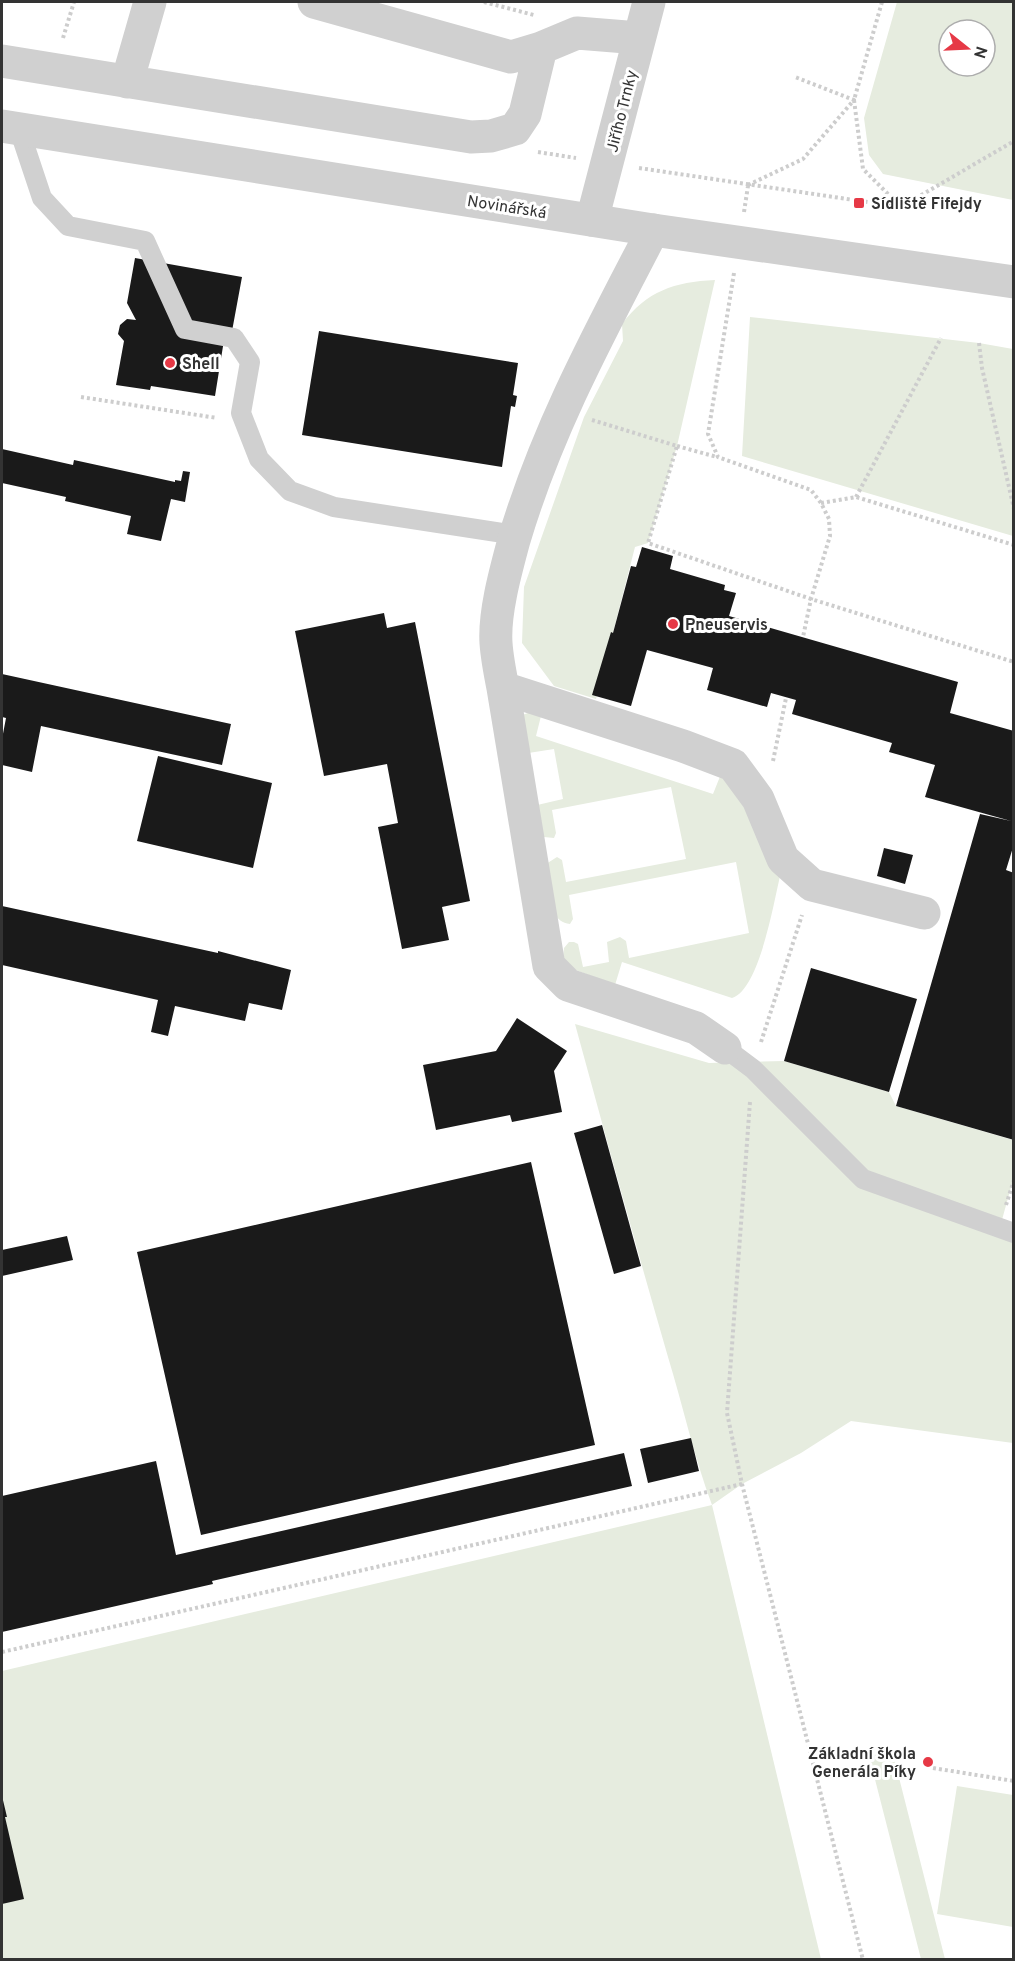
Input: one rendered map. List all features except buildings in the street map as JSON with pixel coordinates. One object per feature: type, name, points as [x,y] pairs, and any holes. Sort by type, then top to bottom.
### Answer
[{"type":"street","points":[[127,82],[150,2]]},
{"type":"street","points":[[314,2],[511,57],[577,33],[639,38]]},
{"type":"street","name":"Jiřího Trnky","points":[[592,220],[650,2]]},
{"type":"street","points":[[2,61],[471,137],[491,136],[515,129],[525,114],[541,48]]},
{"type":"street","name":"Novinářská","points":[[10,127],[653,230],[1014,282]]},
{"type":"street","points":[[653,230],[574,382],[541,463],[507,566],[496,642],[549,966],[568,985],[696,1028],[725,1048]]},
{"type":"street","points":[[503,688],[683,746],[733,765],[759,799],[783,859],[812,885],[924,913]]},
{"type":"lane","points":[[10,127],[42,198],[68,226],[146,241],[185,328],[234,338],[250,362],[241,413],[259,459],[290,491],[334,507],[516,535]]},
{"type":"lane","points":[[725,1048],[753,1069],[863,1179],[1014,1233]]},
{"type":"path","points":[[882,2],[854,99],[863,169],[901,207]]},
{"type":"path","points":[[795,77],[854,99]]},
{"type":"path","points":[[748,186],[803,159],[854,99]]},
{"type":"path","points":[[607,163],[748,186],[901,207],[1014,141]]},
{"type":"path","points":[[718,457],[708,434],[729,306]]},
{"type":"path","points":[[856,496],[941,338]]},
{"type":"path","points":[[980,343],[982,368],[1014,509]]},
{"type":"path","points":[[81,398],[245,423]]},
{"type":"path","points":[[584,417],[718,457],[811,490],[829,519],[830,536],[811,599],[803,638]]},
{"type":"path","points":[[677,446],[648,543],[811,599],[1014,662]]},
{"type":"path","points":[[821,503],[856,496],[1014,545]]},
{"type":"path","points":[[775,768],[772,759],[786,698]]},
{"type":"path","points":[[812,885],[753,1069],[726,1413],[862,1959]]},
{"type":"path","points":[[2,1652],[742,1484]]},
{"type":"path","points":[[933,1768],[1014,1781]]},
{"type":"shaded area","points":[[897,2],[1013,2],[1013,200],[883,174],[869,155],[864,118]]},
{"type":"shaded area","points":[[715,280],[677,446],[648,543],[635,547],[596,699],[554,686],[522,643],[524,587],[584,417],[623,341],[622,324],[631,313],[641,303],[662,290],[687,283]]},
{"type":"shaded area","points":[[750,317],[979,343],[1013,349],[1013,536],[742,456]]},
{"type":"shaded area","points":[[531,712],[541,716],[536,736],[713,794],[721,774],[735,785],[781,872],[758,962],[742,991],[732,998],[622,962],[615,985],[573,969],[563,958],[564,948],[569,942],[578,944],[583,967],[609,962],[607,942],[620,937],[626,941],[629,958],[749,933],[736,862],[569,895],[573,919],[570,924],[562,922],[553,913],[546,864],[557,857],[562,860],[566,882],[686,859],[671,787],[552,810],[556,833],[554,838],[544,837],[533,806],[563,799],[554,749],[522,754],[522,715]]},
{"type":"shaded area","points":[[575,1024],[709,1063],[784,1061],[889,1092],[896,1106],[1013,1140],[1013,1180],[1000,1227],[1013,1233],[1013,1443],[851,1421],[801,1453],[742,1484],[712,1505],[694,1450]]},
{"type":"shaded area","points":[[712,1505],[821,1959],[2,1959],[2,1671]]},
{"type":"shaded area","points":[[892,1750],[945,1959],[921,1959],[869,1756]]},
{"type":"shaded area","points":[[957,1786],[1013,1795],[1013,1927],[937,1914]]},
{"type":"place","name":"Sídliště Fifejdy","points":[[859,203]]},
{"type":"place","name":"Shell","points":[[170,363]]},
{"type":"place","name":"Pneuservis","points":[[673,624]]},
{"type":"place","name":"Základní škola Generála Píky","points":[[928,1762]]}]
